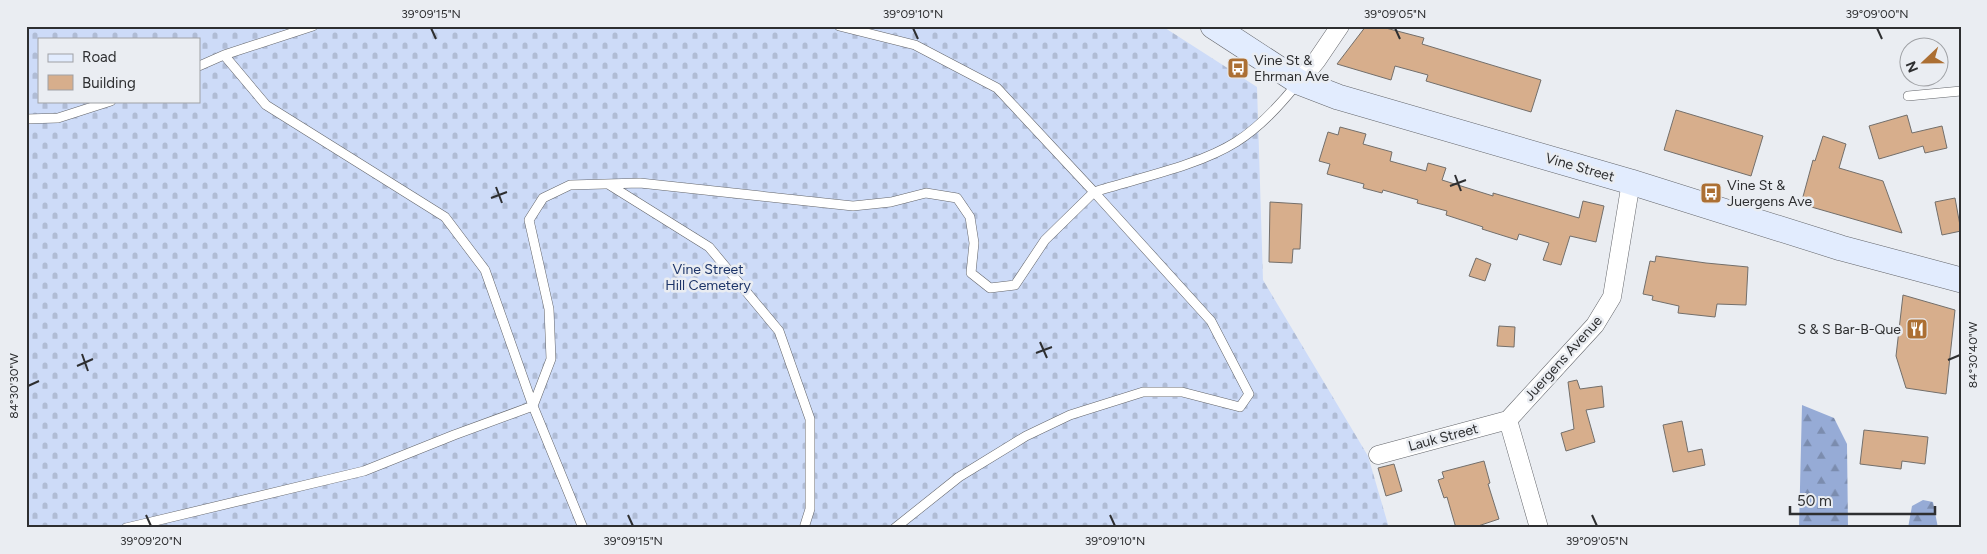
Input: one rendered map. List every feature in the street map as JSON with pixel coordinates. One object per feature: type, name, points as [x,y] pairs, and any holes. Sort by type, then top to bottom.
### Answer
[{"type":"main road","name":"Vine Street","points":[[1213,26],[1299,82],[1338,97],[1631,182],[1841,248],[1961,280]]},
{"type":"street","points":[[1299,82],[1317,60],[1340,26]]},
{"type":"street","name":"Juergens Avenue","points":[[1508,420],[1605,312],[1612,297],[1631,182]]},
{"type":"street","points":[[1508,420],[1539,528]]},
{"type":"street","name":"Lauk Street","points":[[1378,455],[1508,420]]},
{"type":"lane","points":[[200,66],[224,55],[313,26]]},
{"type":"lane","points":[[839,26],[915,45],[997,88],[1211,321],[1249,394],[1240,407],[1182,392],[1143,392],[1070,415],[1026,436],[959,477],[895,528]]},
{"type":"lane","points":[[224,55],[266,105],[445,217],[485,270],[533,406],[583,528]]},
{"type":"lane","points":[[126,528],[364,471],[533,406],[551,359],[549,309],[529,220],[543,198],[570,186],[640,183],[853,206],[891,202],[926,193],[957,198],[970,218],[974,243],[971,273],[990,288],[1015,285],[1045,240],[1094,192],[1194,162],[1235,143],[1271,115],[1299,82]]},
{"type":"lane","points":[[1908,96],[1961,91]]},
{"type":"lane","points":[[26,119],[58,118],[108,102]]},
{"type":"lane","points":[[608,184],[709,247],[779,331],[810,419],[810,510],[804,528]]},
{"type":"green space","name":"Vine Street Hill Cemetery","points":[[26,26],[1162,26],[1257,87],[1263,280],[1368,456],[1389,528],[26,528]]},
{"type":"green space","points":[[1802,405],[1834,418],[1847,444],[1848,528],[1799,528]]},
{"type":"green space","points":[[1923,500],[1933,502],[1938,528],[1908,528],[1912,506]]},
{"type":"building","points":[[1366,26],[1378,26],[1424,38],[1422,44],[1541,80],[1531,112],[1426,81],[1428,75],[1395,66],[1391,80],[1337,64]]},
{"type":"building","points":[[1676,110],[1763,136],[1751,176],[1664,150]]},
{"type":"building","points":[[1907,115],[1912,133],[1942,126],[1947,148],[1925,153],[1923,146],[1879,159],[1869,126]]},
{"type":"building","points":[[1340,127],[1366,134],[1363,144],[1392,152],[1390,161],[1426,171],[1428,163],[1446,168],[1442,180],[1493,196],[1493,193],[1579,218],[1583,201],[1604,206],[1596,242],[1570,236],[1561,265],[1543,260],[1549,243],[1519,234],[1517,240],[1446,215],[1447,211],[1417,203],[1418,200],[1383,190],[1382,193],[1363,188],[1364,184],[1327,174],[1330,164],[1319,161],[1328,132],[1338,135]]},
{"type":"building","points":[[1823,136],[1846,144],[1839,168],[1883,181],[1902,233],[1801,204],[1813,160],[1815,161]]},
{"type":"building","points":[[1955,198],[1961,231],[1942,235],[1935,202]]},
{"type":"building","points":[[1270,202],[1302,204],[1300,249],[1293,249],[1292,263],[1269,262]]},
{"type":"building","points":[[1656,256],[1748,267],[1746,305],[1717,304],[1715,317],[1678,313],[1679,306],[1652,300],[1653,296],[1643,294],[1650,261],[1655,262]]},
{"type":"building","points":[[1476,258],[1491,264],[1485,281],[1469,276]]},
{"type":"building","points":[[1903,295],[1955,310],[1946,394],[1906,388],[1896,356]]},
{"type":"building","points":[[1499,326],[1515,327],[1514,347],[1497,346]]},
{"type":"building","points":[[1577,380],[1580,389],[1602,386],[1604,407],[1586,410],[1595,442],[1566,451],[1561,433],[1574,429],[1568,382]]},
{"type":"building","points":[[1682,421],[1688,452],[1702,449],[1705,465],[1673,472],[1663,425]]},
{"type":"building","points":[[1864,430],[1928,437],[1925,464],[1902,461],[1901,469],[1860,464]]},
{"type":"building","points":[[1484,461],[1490,483],[1488,484],[1499,519],[1472,528],[1456,528],[1447,497],[1444,498],[1438,480],[1444,478],[1442,472]]},
{"type":"building","points":[[1394,464],[1402,491],[1386,496],[1378,468]]},
{"type":"place","name":"Vine St & Ehrman Ave","points":[[1238,68]]},
{"type":"place","name":"Vine St & Juergens Ave","points":[[1711,193]]},
{"type":"place","name":"S & S Bar-B-Que","points":[[1917,329]]}]
